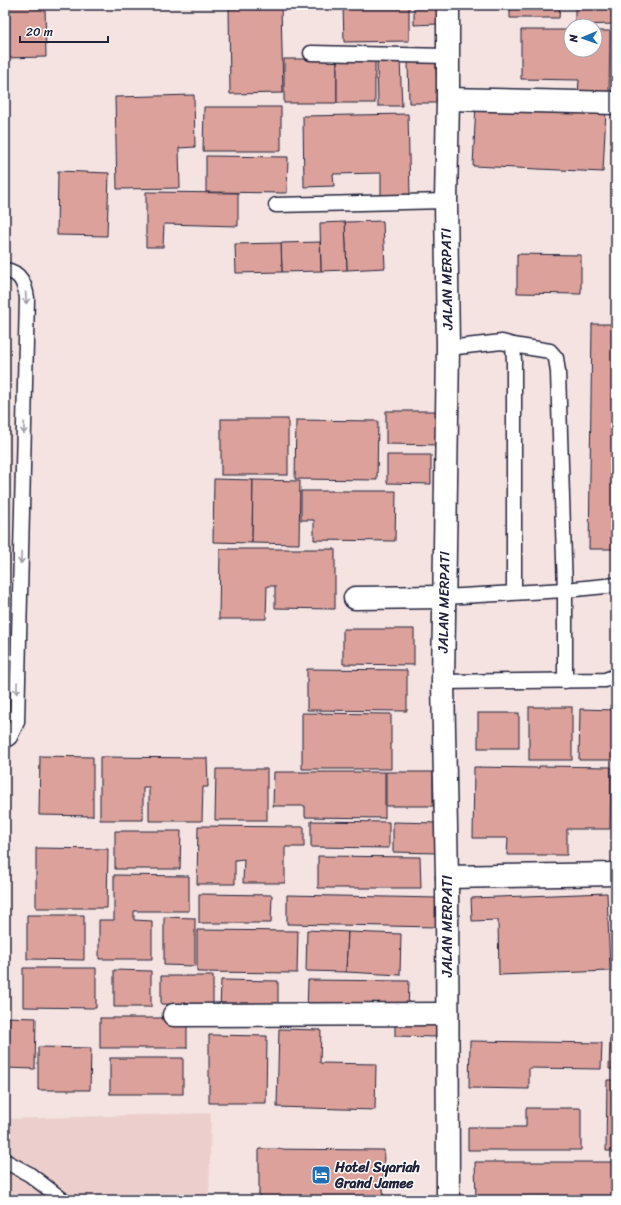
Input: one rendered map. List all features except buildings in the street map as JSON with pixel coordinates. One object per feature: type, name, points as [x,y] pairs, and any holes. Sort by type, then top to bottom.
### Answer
[{"type":"street","name":"JALAN MERPATI","points":[[448,5],[446,201],[448,348],[443,682],[447,877],[448,1200]]},
{"type":"street","points":[[448,99],[616,103]]},
{"type":"street","points":[[355,598],[444,597]]},
{"type":"street","points":[[447,877],[616,874]]},
{"type":"street","points":[[174,1015],[447,1014]]},
{"type":"lane","points":[[311,52],[447,56]]},
{"type":"lane","points":[[276,205],[446,201]]},
{"type":"lane","points":[[5,270],[17,274],[22,280],[27,298],[17,722],[10,737],[5,741]]},
{"type":"lane","points":[[448,348],[502,342],[550,351],[556,358],[558,372],[565,590],[565,681]]},
{"type":"lane","points":[[513,345],[514,592]]},
{"type":"lane","points":[[444,597],[565,590],[616,585]]},
{"type":"lane","points":[[443,682],[605,680],[616,676]]},
{"type":"lane","points":[[5,1162],[28,1174],[63,1200]]},
{"type":"shaded area","points":[[211,1113],[209,1200],[5,1200],[5,1119]]},
{"type":"place","name":"Hotel Syariah Grand Jamee","points":[[321,1175]]}]
